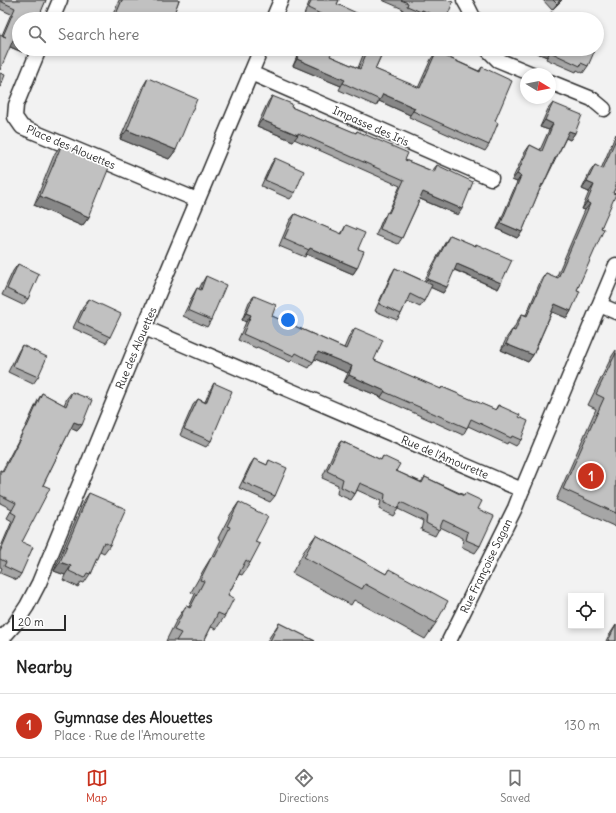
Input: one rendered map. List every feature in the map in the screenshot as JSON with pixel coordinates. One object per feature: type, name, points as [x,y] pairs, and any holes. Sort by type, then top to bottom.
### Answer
[{"type":"street","points":[[55,12],[60,0]]},
{"type":"street","points":[[276,12],[281,0]]},
{"type":"street","points":[[464,0],[470,12]]},
{"type":"street","name":"Place des Alouettes","points":[[36,56],[16,105],[15,117],[22,127],[197,200]]},
{"type":"street","name":"Rue des Alouettes","points":[[1,640],[15,624],[27,606],[39,583],[258,56]]},
{"type":"street","points":[[494,56],[498,60],[520,69]]},
{"type":"street","name":"Impasse des Iris","points":[[251,73],[491,178]]},
{"type":"street","points":[[556,84],[592,99],[604,109]]},
{"type":"street","points":[[522,490],[616,265]]},
{"type":"street","points":[[600,304],[616,312]]},
{"type":"street","name":"Rue de l'Amourette","points":[[145,328],[522,490]]},
{"type":"street","name":"Rue Françoise Sagan","points":[[449,641],[515,508],[522,490]]},
{"type":"building","points":[[46,0],[41,12],[13,12],[15,8],[0,1]]},
{"type":"building","points":[[122,0],[179,0],[175,12],[117,12]]},
{"type":"building","points":[[312,0],[339,0],[337,4],[354,12],[316,12],[308,8]]},
{"type":"building","points":[[401,0],[447,0],[453,2],[449,12],[427,12],[422,10],[421,12],[407,6],[408,3]]},
{"type":"building","points":[[553,0],[560,0],[557,4]]},
{"type":"building","points":[[12,15],[12,42],[0,70],[0,34],[3,36]]},
{"type":"building","points":[[298,56],[330,56],[360,69],[365,56],[381,56],[375,69],[420,88],[434,56],[445,56],[480,72],[482,67],[512,81],[495,121],[498,123],[489,145],[413,111],[415,108],[383,94],[380,100],[343,83],[345,80],[297,59]]},
{"type":"building","points":[[559,56],[592,56],[588,66],[581,63],[580,66]]},
{"type":"building","points":[[0,73],[5,75],[0,88]]},
{"type":"building","points":[[148,78],[197,99],[176,150],[127,130]]},
{"type":"building","points":[[272,96],[292,104],[291,107],[324,121],[325,120],[356,133],[357,131],[408,153],[405,160],[434,172],[437,165],[473,182],[462,209],[423,192],[402,238],[380,229],[404,180],[298,133],[298,135],[262,120]]},
{"type":"building","points":[[553,104],[582,115],[575,133],[569,131],[555,158],[543,185],[542,184],[522,232],[501,223],[521,176],[517,174],[530,145],[542,151],[553,124],[545,120]]},
{"type":"building","points":[[616,139],[616,186],[613,193],[616,194],[601,228],[604,229],[577,290],[580,291],[571,311],[555,304],[533,355],[506,344],[512,330],[515,331],[522,314],[527,316],[546,273],[558,278],[590,204],[587,202],[594,185],[587,182],[595,165],[603,169]]},
{"type":"building","points":[[62,144],[110,165],[89,217],[40,196]]},
{"type":"building","points":[[275,158],[304,171],[295,193],[265,180]]},
{"type":"building","points":[[295,214],[342,234],[346,225],[365,233],[358,249],[364,251],[357,268],[310,248],[309,250],[284,239]]},
{"type":"building","points":[[450,235],[476,246],[476,244],[512,260],[501,283],[457,264],[447,287],[427,279]]},
{"type":"building","points":[[18,264],[39,274],[28,299],[7,289]]},
{"type":"building","points":[[395,268],[432,285],[424,301],[410,294],[401,314],[379,304]]},
{"type":"building","points":[[206,276],[226,285],[211,320],[188,310],[197,288],[201,290]]},
{"type":"building","points":[[254,296],[276,305],[272,316],[346,349],[355,328],[383,340],[374,360],[441,389],[442,387],[496,410],[498,405],[520,415],[519,417],[528,421],[521,440],[512,436],[511,438],[471,419],[467,428],[349,375],[352,366],[318,352],[313,362],[296,353],[294,356],[243,334],[251,315],[246,313]]},
{"type":"building","points":[[89,299],[121,314],[110,337],[78,322]]},
{"type":"building","points":[[22,345],[47,357],[38,377],[13,366]]},
{"type":"building","points":[[616,353],[616,513],[563,489],[604,398],[596,394]]},
{"type":"building","points":[[214,383],[232,391],[211,441],[184,429],[198,399],[206,403]]},
{"type":"building","points":[[72,392],[92,400],[82,425],[74,422],[43,485],[50,488],[22,542],[33,547],[21,574],[4,566],[6,562],[0,559],[0,552],[16,515],[11,512],[16,503],[0,495],[0,470],[3,472],[26,426],[27,427],[42,393],[66,406]]},
{"type":"building","points":[[341,441],[381,460],[383,456],[400,464],[396,471],[422,483],[425,477],[464,496],[465,493],[482,501],[478,509],[494,516],[480,546],[466,540],[468,532],[443,520],[439,530],[426,523],[427,515],[401,502],[398,509],[384,503],[385,494],[360,483],[355,494],[341,487],[343,479],[327,471]]},
{"type":"building","points":[[254,459],[267,465],[269,460],[287,468],[275,496],[243,482]]},
{"type":"building","points":[[89,493],[126,509],[110,545],[104,542],[90,574],[87,573],[84,578],[69,571],[71,566],[60,562]]},
{"type":"building","points":[[239,502],[268,517],[255,542],[260,544],[250,563],[246,560],[228,595],[234,598],[225,616],[218,613],[204,641],[176,641],[181,633],[174,630],[186,606],[190,608],[204,581],[200,580],[212,556],[215,557],[230,527],[227,526]]},
{"type":"building","points":[[316,535],[386,574],[389,569],[448,601],[436,623],[365,584],[362,589],[304,557]]},
{"type":"building","points":[[279,623],[315,641],[270,641]]},
{"type":"building","points":[[616,625],[616,641],[608,641]]},
{"type":"place","name":"Gymnase des Alouettes","points":[[591,476]]}]
